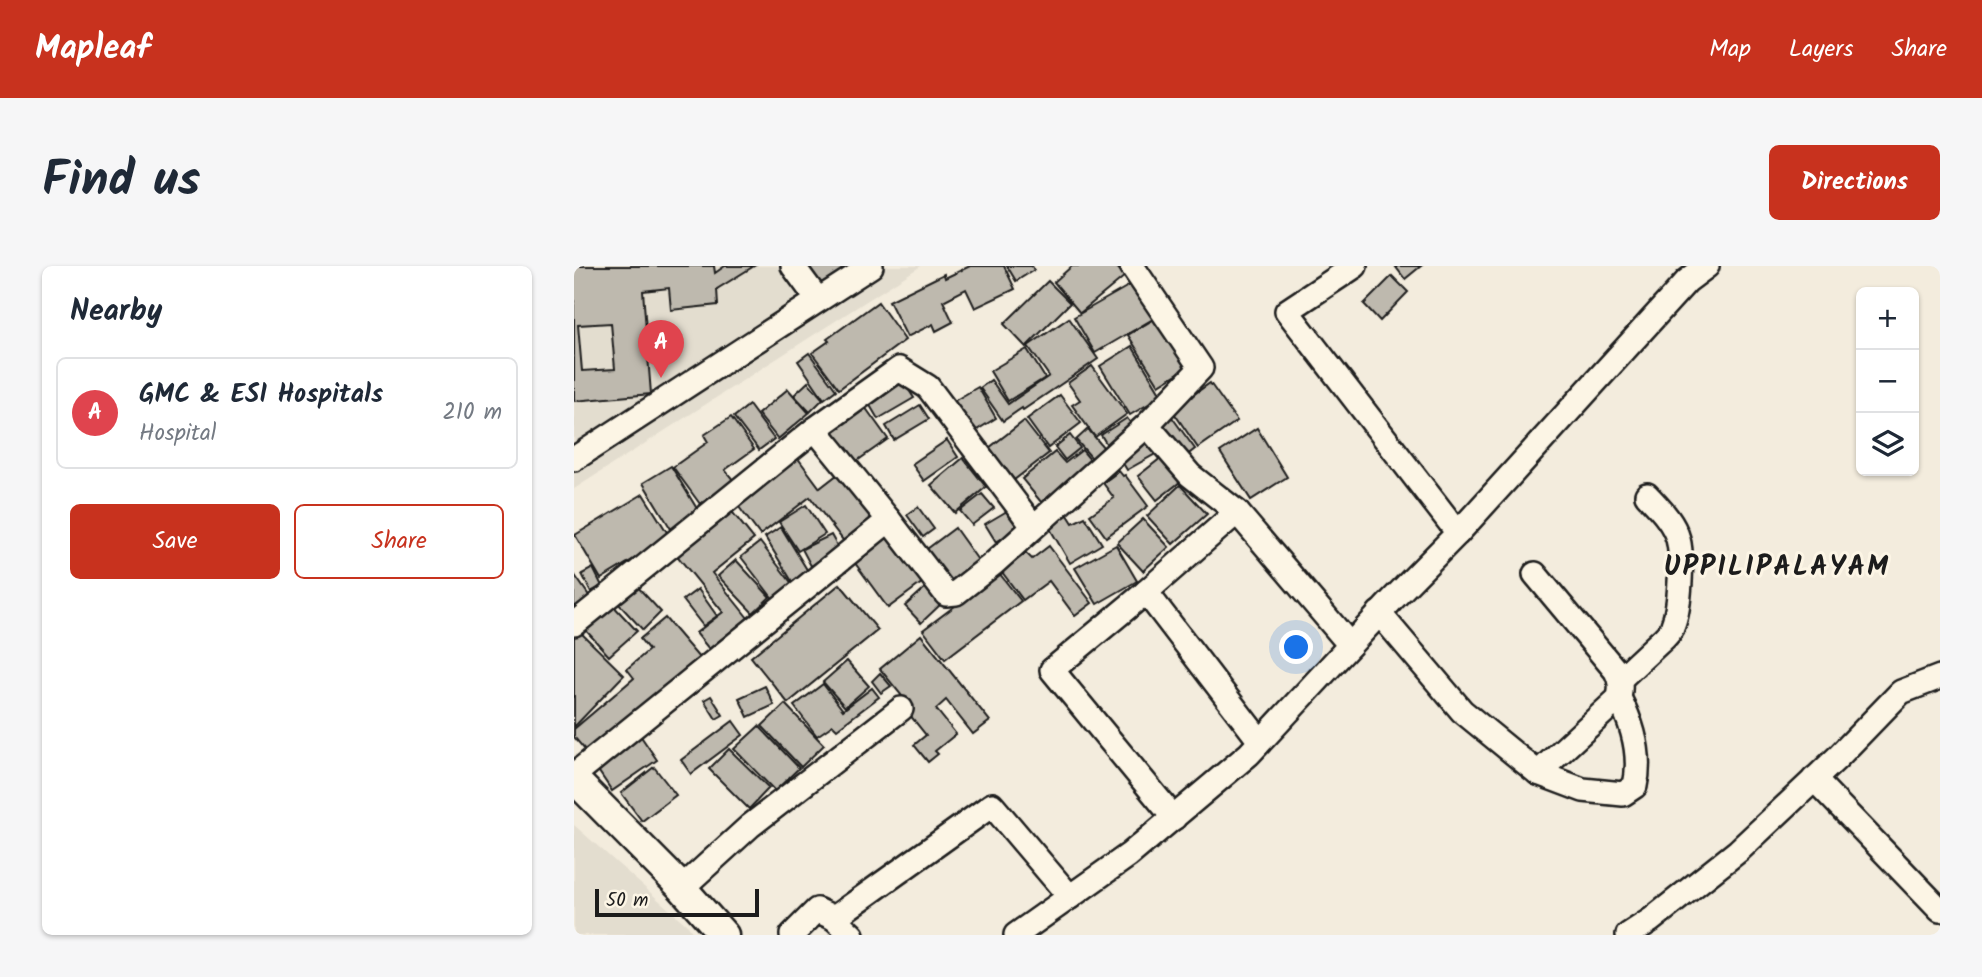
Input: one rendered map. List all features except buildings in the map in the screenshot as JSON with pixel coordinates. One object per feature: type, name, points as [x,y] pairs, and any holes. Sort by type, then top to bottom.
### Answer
[{"type":"main road","points":[[574,777],[724,935]]},
{"type":"street","points":[[793,266],[818,300]]},
{"type":"street","points":[[574,459],[871,266]]},
{"type":"street","points":[[815,429],[946,594],[956,593],[993,564],[1147,425],[1201,368],[1132,266]]},
{"type":"street","points":[[1355,266],[1287,311],[1458,534]]},
{"type":"street","points":[[1016,935],[1129,855],[1249,754],[1379,613],[1458,534],[1687,281],[1707,266]]},
{"type":"street","points":[[574,624],[815,429],[899,369],[928,387],[1033,526]]},
{"type":"street","points":[[1147,425],[1190,475],[1237,512],[1350,645]]},
{"type":"street","points":[[1538,773],[1619,689],[1671,631],[1675,622],[1681,564],[1678,537],[1669,519],[1647,495]]},
{"type":"street","points":[[1174,818],[1052,670],[1237,512]]},
{"type":"street","points":[[574,777],[888,520]]},
{"type":"street","points":[[1379,613],[1462,711],[1538,773],[1583,790],[1623,794],[1635,786],[1638,772],[1631,721],[1619,689],[1616,671],[1535,574]]},
{"type":"street","points":[[1146,592],[1260,741]]},
{"type":"street","points":[[1628,935],[1738,851],[1900,692],[1940,677]]},
{"type":"street","points":[[682,888],[751,826],[901,709]]},
{"type":"street","points":[[1814,779],[1940,910]]},
{"type":"street","points":[[835,918],[992,805],[1069,897]]},
{"type":"street","points":[[792,935],[817,910],[835,918],[852,935]]},
{"type":"shaded area","points":[[574,266],[921,266],[574,489]]},
{"type":"shaded area","points":[[574,825],[688,926],[694,935],[574,935]]},
{"type":"place","name":"GMC & ESI Hospitals","points":[[661,378]]},
{"type":"district","name":"UPPILIPALAYAM","points":[[1777,565]]}]
